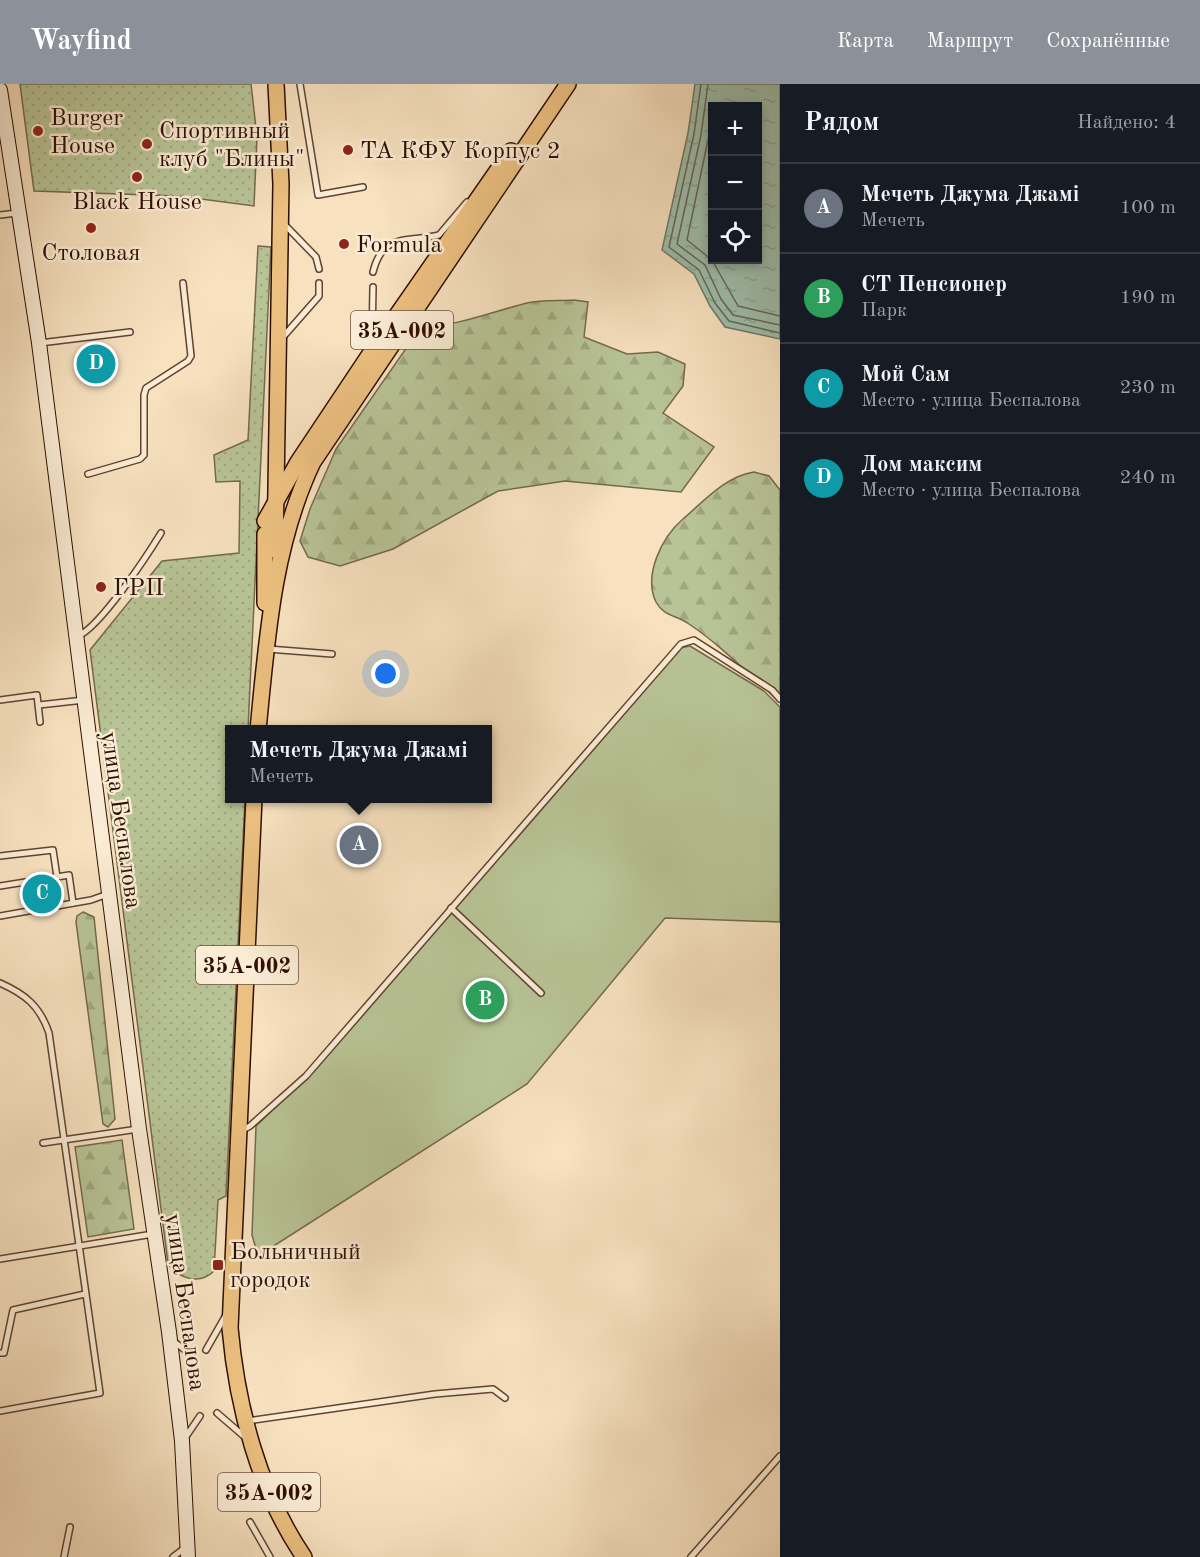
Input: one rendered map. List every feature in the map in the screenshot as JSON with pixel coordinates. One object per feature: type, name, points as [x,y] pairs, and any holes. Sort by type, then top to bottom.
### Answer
[{"type":"main road","points":[[274,592],[280,220],[276,84]]},
{"type":"main road","points":[[265,521],[276,500],[372,351],[556,84]]},
{"type":"main road","name":"35А-002","points":[[258,725],[274,592],[287,528],[313,462],[568,84]]},
{"type":"main road","name":"улица Беспалова","points":[[0,90],[17,213],[39,344],[139,1129],[169,1339],[182,1442],[188,1551]]},
{"type":"main road","points":[[265,521],[278,343]]},
{"type":"main road","name":"35А-002","points":[[262,694],[265,521]]},
{"type":"main road","name":"35А-002","points":[[254,803],[230,1308],[232,1347],[246,1421],[274,1506],[304,1557]]},
{"type":"lane","points":[[300,84],[318,195],[363,187]]},
{"type":"lane","points":[[373,272],[377,256],[386,246],[442,233],[495,173]]},
{"type":"lane","points":[[0,214],[17,213]]},
{"type":"lane","points":[[280,220],[316,257],[319,269]]},
{"type":"lane","points":[[88,474],[140,459],[144,455],[146,388],[188,361],[191,356],[183,283]]},
{"type":"lane","points":[[278,343],[319,296],[319,284]]},
{"type":"lane","points":[[372,351],[373,287]]},
{"type":"lane","points":[[39,344],[130,332]]},
{"type":"lane","points":[[76,636],[86,632],[104,612],[161,533]]},
{"type":"lane","points":[[239,1132],[250,1126],[306,1076],[681,644],[694,640],[772,690],[780,699]]},
{"type":"lane","points":[[267,649],[332,654]]},
{"type":"lane","points":[[0,700],[38,695],[40,722]]},
{"type":"lane","points":[[39,705],[84,700]]},
{"type":"lane","points":[[0,856],[53,850],[57,877]]},
{"type":"lane","points":[[0,886],[69,875],[73,903]]},
{"type":"lane","points":[[0,916],[73,903],[109,893]]},
{"type":"lane","points":[[451,908],[541,993]]},
{"type":"lane","points":[[0,983],[33,1001],[44,1018],[49,1033],[100,1394],[0,1411]]},
{"type":"lane","points":[[43,1143],[139,1129]]},
{"type":"lane","points":[[0,1259],[154,1234]]},
{"type":"lane","points":[[0,1353],[4,1353],[13,1310],[85,1294]]},
{"type":"lane","points":[[206,1350],[230,1308]]},
{"type":"lane","points":[[169,1339],[189,1353]]},
{"type":"lane","points":[[246,1421],[435,1394],[493,1389],[505,1398]]},
{"type":"lane","points":[[217,1413],[253,1444]]},
{"type":"lane","points":[[182,1442],[200,1416]]},
{"type":"lane","points":[[691,1557],[780,1456]]},
{"type":"lane","points":[[250,1522],[270,1557]]},
{"type":"lane","points":[[64,1557],[70,1527]]},
{"type":"lane","points":[[291,1537],[297,1557]]},
{"type":"lane","points":[[173,1557],[188,1551]]},
{"type":"green space","points":[[20,84],[251,84],[257,137],[254,206],[178,196],[34,191]]},
{"type":"green space","points":[[258,246],[271,247],[248,725],[225,725],[225,803],[245,803],[226,1196],[218,1200],[214,1271],[196,1279],[178,1273],[168,1264],[90,650],[162,561],[239,553],[240,481],[216,482],[214,455],[248,440]]},
{"type":"green space","points":[[574,300],[588,302],[584,337],[627,354],[658,352],[685,364],[683,386],[663,413],[714,447],[681,492],[565,481],[498,491],[393,549],[340,566],[308,557],[300,541],[310,509],[336,449],[421,327],[461,321],[527,303]]},
{"type":"green space","points":[[754,472],[769,476],[780,490],[780,702],[724,651],[684,621],[659,607],[653,591],[653,569],[657,557],[675,527],[707,497],[725,484],[734,478]]},
{"type":"green space","points":[[690,646],[764,691],[780,707],[780,922],[665,918],[527,1084],[258,1256],[252,1235],[256,1126],[306,1078],[680,648]]},
{"type":"green space","points":[[83,912],[94,917],[115,1119],[108,1127],[103,1124],[76,922],[77,916]]},
{"type":"green space","points":[[122,1140],[134,1229],[88,1237],[75,1147]]},
{"type":"water","points":[[695,84],[780,84],[780,339],[725,327],[710,306],[694,274],[662,250],[688,133]]},
{"type":"place","name":"Burger House","points":[[38,131]]},
{"type":"place","name":"Спортивный клуб \"Блины\"","points":[[147,144]]},
{"type":"place","name":"ТА КФУ Корпус 2","points":[[348,150]]},
{"type":"place","name":"Black House","points":[[137,177]]},
{"type":"place","name":"Столовая","points":[[91,228]]},
{"type":"place","name":"Formula","points":[[344,244]]},
{"type":"place","name":"Дом максим","points":[[96,364]]},
{"type":"place","name":"ГРП","points":[[101,587]]},
{"type":"place","name":"Мечеть Джума Джамі","points":[[359,845]]},
{"type":"place","name":"Мой Сам","points":[[42,894]]},
{"type":"place","name":"СТ Пенсионер","points":[[485,1000]]},
{"type":"place","name":"Больничный городок","points":[[218,1265]]}]
